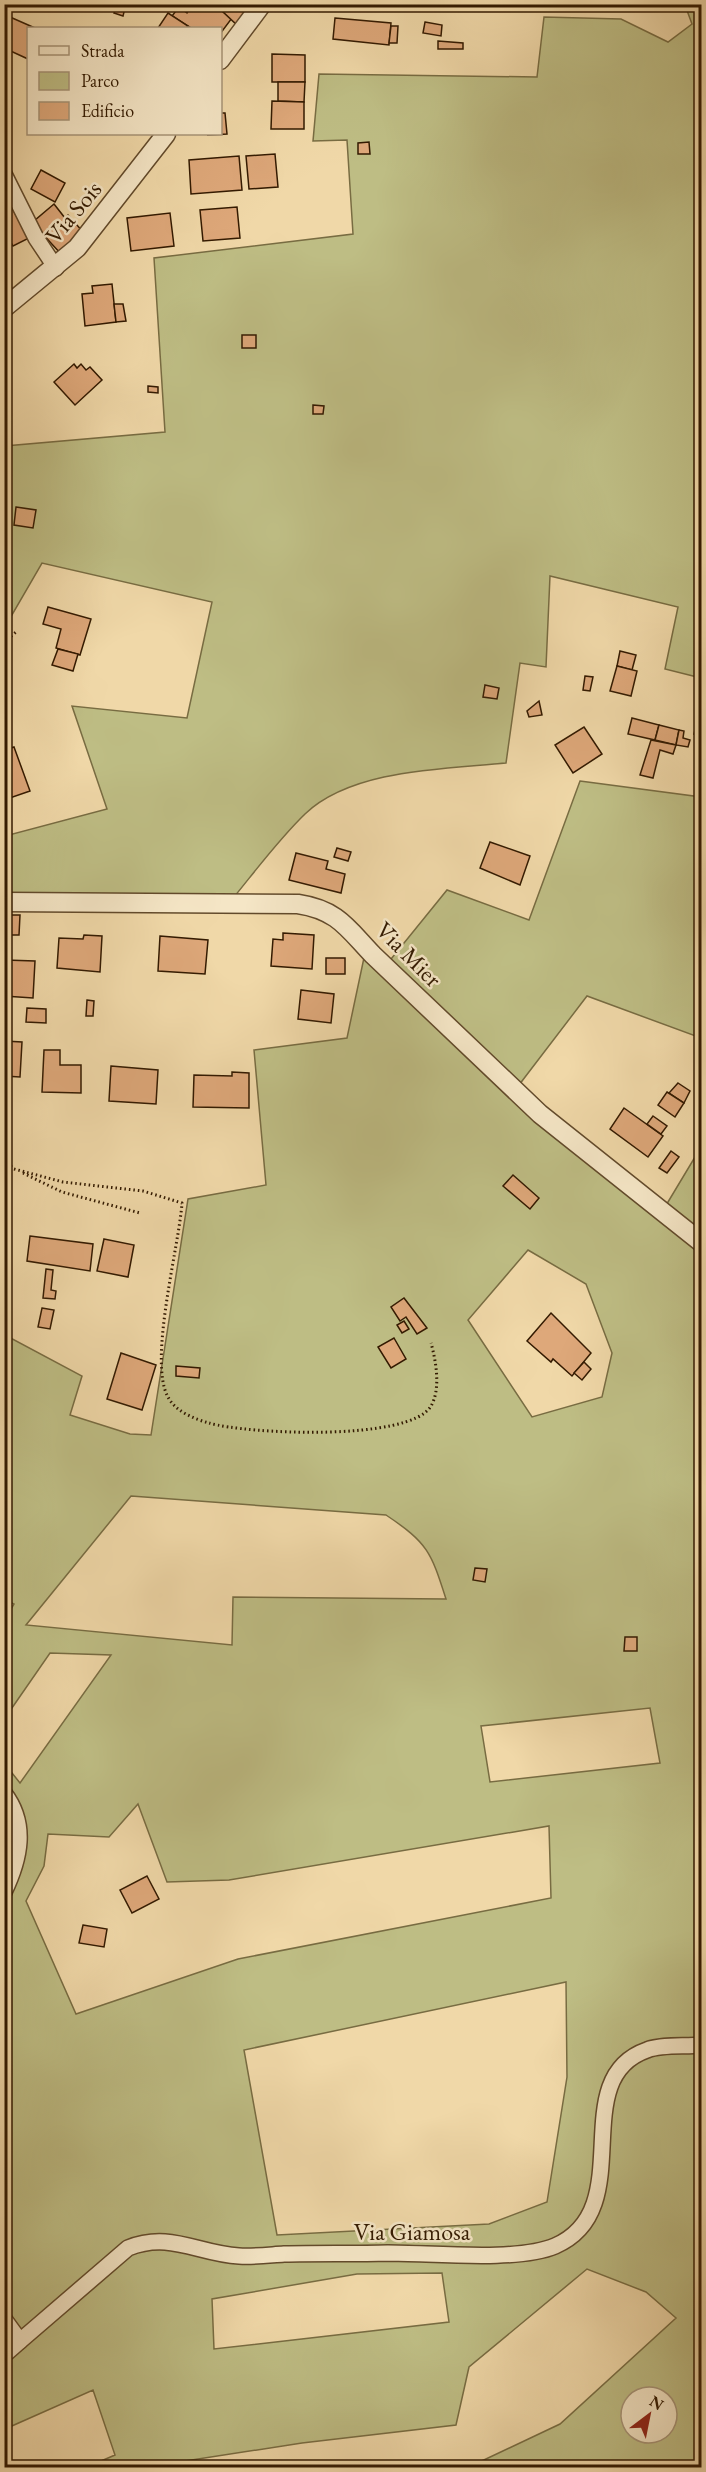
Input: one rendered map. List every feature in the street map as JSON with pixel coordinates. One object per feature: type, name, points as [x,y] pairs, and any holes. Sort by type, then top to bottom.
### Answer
[{"type":"street","points":[[222,57],[262,4]]},
{"type":"street","name":"Via Sois","points":[[4,308],[56,268],[87,237],[165,135]]},
{"type":"street","points":[[4,174],[36,238],[56,268]]},
{"type":"street","name":"Via Mier","points":[[4,902],[298,904],[331,914],[350,928],[374,955],[540,1114],[702,1243]]},
{"type":"street","points":[[4,1892],[21,1836],[20,1823],[8,1798]]},
{"type":"street","name":"Via Giamosa","points":[[4,2355],[128,2247],[143,2242],[159,2240],[239,2256],[523,2254],[556,2245],[578,2230],[594,2208],[601,2179],[607,2094],[613,2080],[635,2056],[649,2049],[702,2045]]},
{"type":"street","points":[[4,2319],[20,2341]]},
{"type":"path","points":[[4,642],[16,632]]},
{"type":"path","points":[[4,1160],[14,1169],[62,1192],[140,1213]]},
{"type":"path","points":[[14,1169],[63,1182],[143,1191],[182,1203],[161,1362],[162,1380],[168,1398],[180,1411],[209,1424],[253,1430],[310,1433],[351,1432],[417,1419],[431,1407],[435,1390],[436,1362],[431,1343]]},
{"type":"green space","points":[[685,5],[701,5],[701,678],[665,669],[678,607],[550,576],[546,667],[520,663],[506,763],[400,774],[348,788],[325,799],[305,814],[284,836],[225,908],[5,906],[5,836],[107,809],[72,706],[187,718],[212,602],[42,563],[5,627],[5,446],[165,432],[154,258],[353,234],[347,140],[313,141],[319,74],[537,77],[544,17],[621,19],[668,42],[692,24]]},
{"type":"green space","points":[[580,781],[701,797],[701,1038],[587,996],[519,1085],[665,1207],[701,1147],[701,2467],[469,2467],[560,2424],[676,2318],[646,2292],[587,2269],[469,2367],[456,2425],[302,2443],[140,2468],[87,2467],[115,2455],[93,2390],[5,2429],[4,1763],[20,1783],[111,1655],[50,1653],[5,1718],[5,1619],[14,1604],[4,1599],[5,1335],[82,1376],[70,1415],[130,1434],[151,1435],[188,1199],[266,1185],[254,1050],[347,1038],[365,953],[383,969],[447,890],[529,920]],"holes":[[[528,1250],[586,1284],[612,1353],[602,1397],[532,1417],[468,1320]],[[131,1496],[386,1515],[411,1533],[426,1550],[446,1599],[233,1597],[232,1645],[26,1625]],[[650,1708],[660,1763],[490,1782],[481,1726]],[[138,1804],[167,1882],[229,1880],[549,1826],[551,1898],[238,1959],[76,2014],[26,1901],[44,1866],[48,1834],[109,1837]],[[566,1982],[567,2077],[547,2202],[489,2224],[277,2235],[244,2050]],[[442,2273],[449,2322],[214,2349],[212,2299],[357,2274]]]},
{"type":"building","points":[[180,4],[192,4],[187,13],[179,7]]},
{"type":"building","points":[[192,4],[224,4],[221,10],[232,18],[222,31],[222,27],[189,27],[172,16],[179,7],[187,13]]},
{"type":"building","points":[[233,4],[249,7],[237,25],[221,10],[224,5],[230,8]]},
{"type":"building","points":[[117,5],[125,8],[123,16],[114,13]]},
{"type":"building","points":[[168,13],[188,26],[187,27],[159,27]]},
{"type":"building","points":[[10,17],[33,27],[27,27],[27,59],[4,48],[4,29]]},
{"type":"building","points":[[335,18],[391,23],[389,45],[333,39]]},
{"type":"building","points":[[425,22],[442,25],[441,36],[423,33]]},
{"type":"building","points":[[391,26],[398,26],[397,43],[389,43]]},
{"type":"building","points":[[438,41],[463,43],[463,49],[438,49]]},
{"type":"building","points":[[272,54],[305,55],[305,82],[272,82]]},
{"type":"building","points":[[278,82],[305,82],[304,102],[278,101]]},
{"type":"building","points":[[272,101],[304,102],[304,129],[271,129]]},
{"type":"building","points":[[222,113],[225,113],[227,134],[222,134]]},
{"type":"building","points":[[369,142],[370,154],[358,154],[358,143]]},
{"type":"building","points":[[275,154],[278,187],[249,189],[246,156]]},
{"type":"building","points":[[239,156],[242,190],[191,194],[189,160]]},
{"type":"building","points":[[41,170],[65,183],[55,202],[31,189]]},
{"type":"building","points":[[4,194],[29,238],[13,246],[4,230]]},
{"type":"building","points":[[54,204],[65,218],[68,215],[84,233],[61,254],[39,230],[34,221]]},
{"type":"building","points":[[237,207],[240,238],[203,241],[200,210]]},
{"type":"building","points":[[170,213],[174,246],[131,251],[127,218]]},
{"type":"building","points":[[112,284],[116,322],[85,326],[82,294],[93,293],[92,286]]},
{"type":"building","points":[[114,304],[123,304],[126,321],[116,322]]},
{"type":"building","points":[[242,335],[256,335],[256,348],[242,348]]},
{"type":"building","points":[[74,364],[77,368],[81,364],[86,370],[90,367],[102,380],[75,405],[54,382]]},
{"type":"building","points":[[148,386],[158,387],[158,393],[148,392]]},
{"type":"building","points":[[313,405],[324,406],[323,414],[313,414]]},
{"type":"building","points":[[16,507],[36,510],[33,528],[14,525]]},
{"type":"building","points":[[48,607],[91,619],[80,655],[56,648],[61,629],[43,624]]},
{"type":"building","points":[[58,649],[78,654],[73,671],[52,665]]},
{"type":"building","points":[[620,651],[636,655],[632,670],[617,666]]},
{"type":"building","points":[[617,666],[637,671],[631,696],[610,691]]},
{"type":"building","points":[[585,676],[593,677],[590,691],[583,690]]},
{"type":"building","points":[[485,685],[499,688],[497,699],[483,697]]},
{"type":"building","points":[[539,701],[542,715],[529,717],[527,711]]},
{"type":"building","points":[[702,705],[702,735],[694,734]]},
{"type":"building","points":[[632,718],[659,725],[655,740],[628,734]]},
{"type":"building","points":[[659,725],[679,730],[676,745],[655,740]]},
{"type":"building","points":[[584,727],[602,754],[573,773],[555,745]]},
{"type":"building","points":[[679,730],[684,731],[683,738],[690,740],[688,747],[676,745]]},
{"type":"building","points":[[651,740],[676,745],[673,754],[660,750],[653,778],[640,775]]},
{"type":"building","points":[[14,747],[30,791],[4,800],[4,750]]},
{"type":"building","points":[[490,842],[530,856],[520,885],[480,868]]},
{"type":"building","points":[[337,848],[351,852],[348,861],[334,857]]},
{"type":"building","points":[[296,853],[328,861],[326,869],[345,874],[341,893],[289,880]]},
{"type":"building","points":[[4,912],[7,915],[20,915],[19,935],[4,935]]},
{"type":"building","points":[[283,933],[314,935],[312,969],[271,966],[273,939],[283,940]]},
{"type":"building","points":[[84,935],[102,936],[100,972],[57,968],[59,938],[83,939]]},
{"type":"building","points":[[160,936],[208,940],[205,974],[158,971]]},
{"type":"building","points":[[326,958],[345,958],[345,974],[326,974]]},
{"type":"building","points":[[5,960],[35,961],[33,998],[4,996]]},
{"type":"building","points":[[301,990],[334,994],[331,1023],[298,1019]]},
{"type":"building","points":[[87,1000],[94,1001],[93,1016],[86,1016]]},
{"type":"building","points":[[27,1008],[46,1009],[46,1023],[26,1022]]},
{"type":"building","points":[[4,1041],[22,1042],[20,1077],[4,1076]]},
{"type":"building","points":[[44,1050],[60,1050],[60,1065],[81,1065],[81,1093],[42,1092]]},
{"type":"building","points":[[111,1066],[158,1070],[156,1104],[109,1101]]},
{"type":"building","points":[[232,1072],[249,1073],[249,1108],[193,1107],[194,1075],[232,1076]]},
{"type":"building","points":[[678,1083],[690,1091],[684,1103],[669,1093]]},
{"type":"building","points":[[667,1092],[684,1103],[675,1117],[658,1105]]},
{"type":"building","points":[[624,1108],[663,1136],[648,1157],[610,1129]]},
{"type":"building","points":[[653,1116],[667,1126],[661,1134],[647,1124]]},
{"type":"building","points":[[671,1151],[679,1157],[667,1173],[659,1168]]},
{"type":"building","points":[[513,1175],[539,1198],[530,1209],[503,1186]]},
{"type":"building","points":[[30,1236],[93,1244],[90,1271],[27,1261]]},
{"type":"building","points":[[104,1239],[134,1245],[128,1277],[97,1271]]},
{"type":"building","points":[[46,1269],[53,1270],[51,1290],[56,1291],[55,1299],[43,1298]]},
{"type":"building","points":[[404,1298],[427,1328],[417,1334],[406,1317],[400,1321],[391,1307]]},
{"type":"building","points":[[42,1308],[54,1310],[50,1329],[38,1327]]},
{"type":"building","points":[[551,1313],[591,1353],[572,1376],[553,1359],[551,1362],[527,1341]]},
{"type":"building","points":[[404,1321],[409,1329],[402,1333],[397,1325]]},
{"type":"building","points":[[394,1338],[406,1359],[391,1368],[378,1347]]},
{"type":"building","points":[[121,1353],[156,1365],[142,1410],[107,1399]]},
{"type":"building","points":[[584,1362],[591,1369],[582,1380],[574,1373]]},
{"type":"building","points":[[176,1366],[200,1368],[199,1378],[176,1376]]},
{"type":"building","points":[[475,1568],[487,1569],[485,1582],[473,1580]]},
{"type":"building","points":[[625,1637],[637,1637],[637,1651],[624,1651]]},
{"type":"building","points":[[147,1876],[159,1899],[132,1913],[120,1890]]},
{"type":"building","points":[[83,1925],[107,1929],[104,1947],[79,1943]]}]
